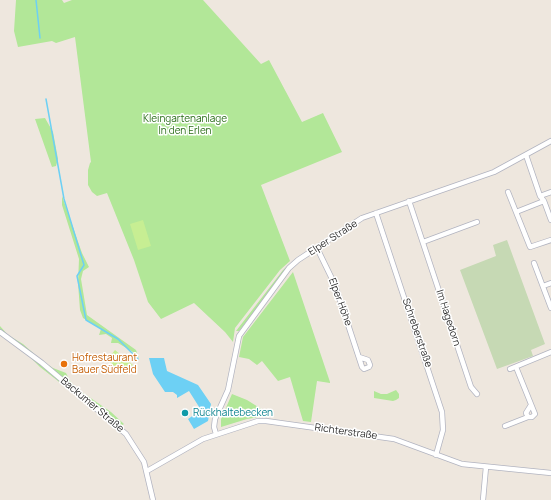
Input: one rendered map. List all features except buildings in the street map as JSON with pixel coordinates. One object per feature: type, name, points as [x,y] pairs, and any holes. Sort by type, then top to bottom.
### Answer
[{"type":"street","name":"Elper Straße","points":[[216,434],[214,427],[215,419],[228,390],[239,336],[289,268],[362,218],[494,172],[551,141]]},
{"type":"street","points":[[526,155],[540,196],[544,201],[551,220]]},
{"type":"street","points":[[508,192],[530,247],[551,240]]},
{"type":"street","points":[[540,196],[551,192]]},
{"type":"street","name":"Im Hagedorn","points":[[409,201],[471,387],[477,394]]},
{"type":"street","points":[[516,212],[544,201]]},
{"type":"street","name":"Schreberstraße","points":[[376,213],[442,412],[443,430],[436,455]]},
{"type":"street","points":[[423,242],[477,222]]},
{"type":"street","name":"Elper Höhe","points":[[317,248],[335,285],[359,357]]},
{"type":"street","points":[[534,263],[551,308]]},
{"type":"street","points":[[543,286],[551,283]]},
{"type":"street","name":"Backumer Straße","points":[[0,332],[42,364],[130,438],[144,462],[154,500]]},
{"type":"street","points":[[510,369],[551,352]]},
{"type":"street","points":[[505,426],[535,414],[516,366]]},
{"type":"street","name":"Richterstraße","points":[[147,471],[199,441],[216,434],[258,422],[271,421],[394,440],[462,464],[551,473]]},
{"type":"street","points":[[483,500],[486,467]]},
{"type":"green space","name":"Kleingartenanlage In den Erlen","points":[[16,0],[62,0],[64,3],[72,0],[203,0],[261,64],[269,60],[302,122],[323,113],[342,152],[261,185],[290,261],[280,270],[235,328],[233,342],[225,332],[194,303],[161,319],[148,302],[134,260],[107,193],[97,196],[92,192],[88,185],[88,170],[91,162],[75,37],[56,43],[52,41],[18,47],[14,31]]},
{"type":"green space","points":[[45,118],[53,132],[58,159],[56,166],[52,167],[35,119]]},
{"type":"green space","points":[[62,196],[82,253],[89,267],[83,271],[81,279],[87,315],[136,350],[139,358],[133,352],[118,343],[111,343],[112,338],[106,334],[99,335],[101,329],[83,318],[80,310],[78,283],[79,259],[62,205]]},
{"type":"green space","points":[[143,220],[151,246],[138,250],[130,224]]},
{"type":"green space","points":[[507,240],[545,344],[531,350],[533,356],[497,369],[460,270],[496,256],[493,245]]},
{"type":"green space","points":[[320,243],[292,263],[239,331],[236,331],[283,270],[296,259]]},
{"type":"green space","points":[[293,272],[330,382],[317,381],[311,422],[303,421],[290,377],[278,381],[262,361],[257,365],[249,359],[239,357],[243,337]]},
{"type":"green space","points":[[0,326],[8,335],[23,344],[42,361],[53,368],[66,373],[76,388],[111,412],[124,424],[117,429],[40,367],[28,355],[0,334]]},
{"type":"green space","points":[[115,350],[133,365],[125,375],[107,360]]},
{"type":"green space","points":[[396,390],[399,394],[399,398],[396,400],[393,401],[374,398],[374,391],[381,394],[387,394]]},
{"type":"green space","points":[[232,394],[247,400],[271,415],[247,419],[221,427],[221,419]]},
{"type":"water","points":[[149,358],[164,358],[167,371],[198,385],[211,404],[208,421],[194,429],[188,419],[201,410],[189,391],[177,398],[177,395],[173,392],[165,392],[153,374]]},
{"type":"waterway","points":[[36,0],[40,38]]},
{"type":"waterway","points":[[46,99],[64,199],[84,265],[77,276],[86,320],[118,339],[138,359]]},
{"type":"place","name":"Hofrestaurant Bauer Südfeld","points":[[64,364]]},
{"type":"place","name":"Rückhaltebecken","points":[[185,413]]}]
